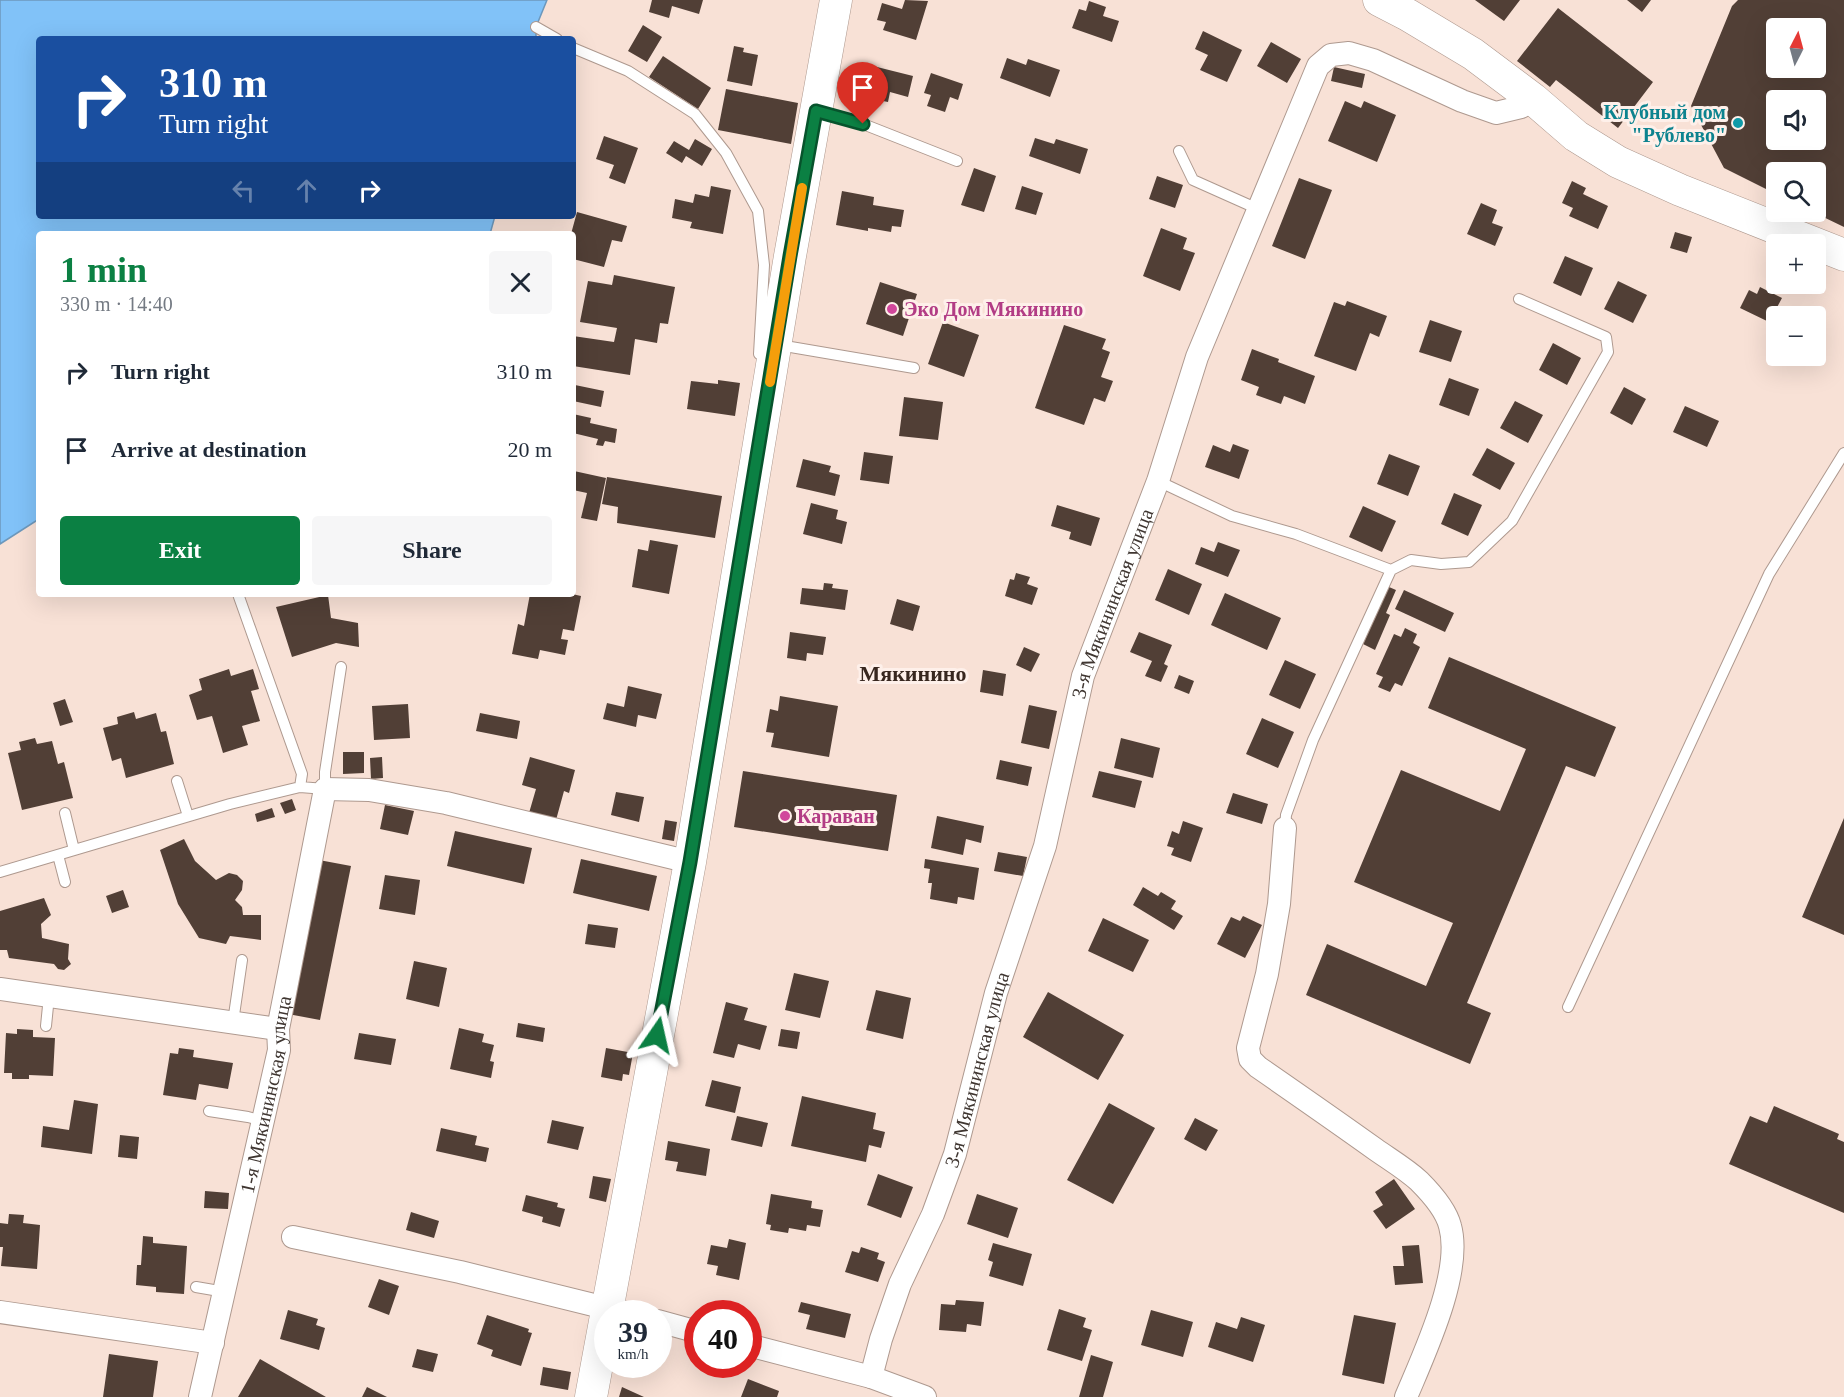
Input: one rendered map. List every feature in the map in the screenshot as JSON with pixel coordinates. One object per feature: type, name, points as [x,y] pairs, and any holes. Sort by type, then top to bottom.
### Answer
[{"type":"street","points":[[620,1300],[764,416],[836,0]]},
{"type":"street","points":[[1379,0],[1473,54],[1533,99],[1576,136],[1618,162],[1680,190],[1844,255]]},
{"type":"street","name":"3-я Мякининская улица","points":[[871,1377],[900,1284],[933,1214],[955,1154],[996,993],[1045,846],[1083,676],[1158,481],[1197,357],[1318,66],[1331,55],[1349,54],[1373,60],[1462,100],[1496,112],[1521,107],[1533,99]]},
{"type":"street","points":[[1733,210],[1777,234]]},
{"type":"street","points":[[1826,260],[1844,270]]},
{"type":"street","points":[[325,789],[369,790],[446,803],[690,862]]},
{"type":"street","name":"1-я Мякининская улица","points":[[200,1397],[279,1050],[278,1029],[325,789]]},
{"type":"street","points":[[1285,828],[1279,904],[1267,975],[1248,1048],[1250,1059],[1418,1181],[1439,1205],[1450,1226],[1451,1267],[1437,1322],[1406,1397]]},
{"type":"street","points":[[0,988],[278,1029]]},
{"type":"street","points":[[293,1237],[460,1272],[594,1305]]},
{"type":"street","points":[[0,1312],[213,1343]]},
{"type":"street","points":[[762,1349],[871,1377],[925,1397]]},
{"type":"street","points":[[591,1397],[597,1378]]},
{"type":"lane","points":[[536,27],[552,36]]},
{"type":"lane","points":[[576,49],[628,70],[695,114],[726,153],[758,211],[764,265],[759,358],[764,416]]},
{"type":"lane","points":[[816,111],[863,124],[957,161]]},
{"type":"lane","points":[[1179,151],[1193,180],[1258,209]]},
{"type":"lane","points":[[1285,828],[1286,815],[1313,740],[1391,570],[1411,560],[1441,564],[1469,562],[1512,521],[1608,352],[1606,337],[1519,299]]},
{"type":"lane","points":[[776,344],[914,368]]},
{"type":"lane","points":[[1568,1007],[1769,574],[1844,453]]},
{"type":"lane","points":[[1158,481],[1232,516],[1296,534],[1391,570]]},
{"type":"lane","points":[[239,597],[302,774],[300,788]]},
{"type":"lane","points":[[0,872],[230,804],[300,788],[325,789],[325,772],[341,667]]},
{"type":"lane","points":[[177,781],[188,816]]},
{"type":"lane","points":[[64,813],[74,850]]},
{"type":"lane","points":[[58,855],[65,882]]},
{"type":"lane","points":[[233,1022],[242,960]]},
{"type":"lane","points":[[46,1026],[49,996]]},
{"type":"lane","points":[[209,1111],[263,1121]]},
{"type":"lane","points":[[196,1287],[225,1292]]},
{"type":"water","points":[[0,0],[547,0],[536,27],[536,36],[36,36],[36,219],[494,219],[491,231],[36,231],[36,521],[0,544]]},
{"type":"building","points":[[652,0],[703,0],[699,14],[672,6],[669,18],[649,12]]},
{"type":"building","points":[[905,0],[928,1],[916,40],[883,30],[886,22],[877,20],[882,3],[902,9]]},
{"type":"building","points":[[1475,0],[1520,0],[1504,21]]},
{"type":"building","points":[[1627,0],[1651,0],[1642,12]]},
{"type":"building","name":"Клубный дом \"Рублево\"","points":[[1738,0],[1844,0],[1844,227],[1826,218],[1826,162],[1766,162],[1766,189],[1724,168],[1691,106],[1732,6]]},
{"type":"building","points":[[1089,1],[1106,7],[1103,16],[1119,21],[1112,42],[1072,28],[1079,9],[1086,11]]},
{"type":"building","points":[[1558,8],[1653,82],[1618,128],[1556,80],[1550,87],[1517,61]]},
{"type":"building","points":[[643,25],[662,37],[647,62],[628,51]]},
{"type":"building","points":[[1203,31],[1242,50],[1227,82],[1200,70],[1208,55],[1195,49]]},
{"type":"building","points":[[1271,42],[1301,59],[1287,83],[1257,66]]},
{"type":"building","points":[[734,46],[744,48],[743,52],[758,55],[752,86],[727,81]]},
{"type":"building","points":[[663,56],[711,88],[698,109],[649,77]]},
{"type":"building","points":[[1007,58],[1026,65],[1028,59],[1060,70],[1050,97],[1000,78]]},
{"type":"building","points":[[865,64],[913,76],[908,97],[890,92],[888,102],[868,98],[871,87],[860,85]]},
{"type":"building","points":[[1334,67],[1365,74],[1362,88],[1331,81]]},
{"type":"building","points":[[931,73],[963,84],[958,100],[950,97],[945,112],[927,106],[931,95],[924,93]]},
{"type":"building","points":[[726,89],[798,103],[791,144],[718,130]]},
{"type":"building","points":[[1345,101],[1361,108],[1364,101],[1396,115],[1377,162],[1328,141]]},
{"type":"building","points":[[604,136],[638,148],[625,184],[609,178],[614,165],[596,159]]},
{"type":"building","points":[[1035,138],[1054,144],[1056,139],[1088,149],[1080,174],[1029,156]]},
{"type":"building","points":[[695,139],[712,149],[702,166],[686,156],[682,163],[666,153],[674,141],[689,150]]},
{"type":"building","points":[[974,168],[996,176],[984,212],[961,205]]},
{"type":"building","points":[[1157,176],[1183,185],[1175,208],[1149,199]]},
{"type":"building","points":[[1299,178],[1332,190],[1305,259],[1272,246]]},
{"type":"building","points":[[1572,181],[1586,188],[1583,194],[1608,206],[1598,229],[1569,216],[1573,208],[1562,203]]},
{"type":"building","points":[[711,186],[731,190],[723,234],[690,228],[692,222],[672,218],[675,199],[693,203],[695,194],[709,197]]},
{"type":"building","points":[[1022,186],[1043,193],[1036,215],[1015,209]]},
{"type":"building","points":[[842,191],[874,197],[873,205],[904,210],[901,227],[892,226],[891,232],[868,228],[868,231],[836,225]]},
{"type":"building","points":[[1481,203],[1497,210],[1492,223],[1503,227],[1495,246],[1467,234]]},
{"type":"building","points":[[577,212],[627,226],[622,242],[612,240],[604,267],[576,260],[576,231],[572,231]]},
{"type":"building","points":[[1161,228],[1187,238],[1183,249],[1195,253],[1180,291],[1143,276]]},
{"type":"building","points":[[1675,232],[1692,237],[1687,253],[1670,248]]},
{"type":"building","points":[[1565,256],[1593,268],[1581,296],[1553,283]]},
{"type":"building","points":[[614,275],[675,287],[668,324],[660,323],[657,343],[635,339],[630,375],[576,366],[576,336],[614,342],[617,328],[580,322],[588,281],[612,285]]},
{"type":"building","points":[[1618,281],[1647,295],[1633,323],[1604,309]]},
{"type":"building","name":"Эко Дом Мякинино","points":[[880,282],[917,294],[903,336],[866,324]]},
{"type":"building","points":[[1760,287],[1766,290],[1766,294],[1774,294],[1782,298],[1778,306],[1766,306],[1766,321],[1740,308],[1749,290],[1757,294]]},
{"type":"building","points":[[1347,301],[1387,316],[1379,337],[1370,333],[1356,371],[1314,356],[1334,302],[1345,306]]},
{"type":"building","points":[[1430,320],[1462,331],[1451,362],[1419,352]]},
{"type":"building","points":[[943,322],[979,335],[964,377],[928,364]]},
{"type":"building","points":[[1064,325],[1106,339],[1102,349],[1110,352],[1101,377],[1113,381],[1105,402],[1094,398],[1084,425],[1035,408]]},
{"type":"building","points":[[1553,343],[1581,358],[1567,385],[1539,370]]},
{"type":"building","points":[[1252,349],[1315,376],[1305,404],[1284,396],[1281,404],[1256,395],[1259,387],[1241,380]]},
{"type":"building","points":[[1449,378],[1479,389],[1469,416],[1439,405]]},
{"type":"building","points":[[718,380],[740,383],[735,416],[687,409],[691,381],[718,384]]},
{"type":"building","points":[[576,385],[604,391],[601,407],[576,402]]},
{"type":"building","points":[[1624,387],[1646,399],[1632,425],[1610,413]]},
{"type":"building","points":[[904,397],[943,402],[938,440],[899,436]]},
{"type":"building","points":[[1515,401],[1543,415],[1528,443],[1500,428]]},
{"type":"building","points":[[1685,406],[1719,421],[1707,447],[1673,432]]},
{"type":"building","points":[[576,415],[591,418],[590,423],[617,429],[615,443],[605,441],[603,446],[596,445],[598,439],[576,434]]},
{"type":"building","points":[[1233,444],[1249,450],[1239,479],[1205,467],[1213,445],[1230,452]]},
{"type":"building","points":[[1487,448],[1515,463],[1500,490],[1472,475]]},
{"type":"building","points":[[864,452],[893,456],[889,484],[860,480]]},
{"type":"building","points":[[1389,454],[1420,466],[1408,496],[1377,484]]},
{"type":"building","points":[[803,459],[831,466],[829,472],[840,475],[835,496],[796,487]]},
{"type":"building","points":[[576,471],[606,478],[597,521],[581,518],[587,493],[576,491]]},
{"type":"building","points":[[607,477],[722,496],[715,538],[617,523],[618,507],[602,504]]},
{"type":"building","points":[[1454,493],[1482,505],[1468,536],[1441,524]]},
{"type":"building","points":[[811,503],[838,510],[836,519],[847,522],[842,544],[803,534]]},
{"type":"building","points":[[1057,505],[1100,518],[1091,546],[1069,539],[1071,532],[1051,526]]},
{"type":"building","points":[[1363,506],[1396,521],[1382,552],[1349,537]]},
{"type":"building","points":[[650,540],[678,545],[669,594],[632,587],[638,549],[648,551]]},
{"type":"building","points":[[1218,542],[1240,550],[1228,577],[1195,564],[1201,547],[1214,552]]},
{"type":"building","points":[[1168,569],[1202,584],[1189,615],[1155,600]]},
{"type":"building","points":[[1016,573],[1030,577],[1027,584],[1038,588],[1032,605],[1005,596],[1010,579],[1014,580]]},
{"type":"building","points":[[824,583],[833,584],[832,588],[848,590],[845,610],[800,604],[802,588],[823,590]]},
{"type":"building","points":[[1389,587],[1396,590],[1386,613],[1390,615],[1375,650],[1363,644]]},
{"type":"building","points":[[1404,590],[1454,613],[1445,632],[1395,609]]},
{"type":"building","points":[[1225,593],[1281,618],[1267,650],[1211,625]]},
{"type":"building","points":[[581,596],[574,631],[563,629],[561,639],[568,640],[565,655],[540,650],[538,659],[512,654],[518,624],[524,626],[529,597]]},
{"type":"building","points":[[328,597],[331,618],[358,623],[359,647],[336,643],[292,657],[276,607]]},
{"type":"building","points":[[897,599],[920,606],[913,631],[890,624]]},
{"type":"building","points":[[1405,628],[1417,634],[1413,643],[1420,647],[1402,686],[1395,683],[1390,692],[1378,687],[1383,677],[1376,674],[1394,634],[1401,637]]},
{"type":"building","points":[[790,632],[826,637],[823,655],[807,653],[806,661],[787,658]]},
{"type":"building","points":[[1139,632],[1172,645],[1164,664],[1168,666],[1161,682],[1145,676],[1152,661],[1130,652]]},
{"type":"building","points":[[1024,647],[1040,654],[1031,672],[1016,665]]},
{"type":"building","points":[[1449,657],[1616,727],[1595,777],[1566,766],[1467,1003],[1491,1013],[1470,1064],[1306,995],[1327,944],[1426,986],[1453,923],[1354,882],[1401,770],[1500,811],[1526,749],[1428,708]]},
{"type":"building","points":[[1285,660],[1316,674],[1300,709],[1269,695]]},
{"type":"building","points":[[229,669],[231,676],[253,669],[259,689],[251,691],[260,721],[242,726],[248,745],[223,753],[212,716],[197,720],[189,695],[202,690],[199,679]]},
{"type":"building","points":[[983,670],[1006,674],[1003,696],[980,692]]},
{"type":"building","points":[[1179,675],[1194,681],[1189,694],[1174,688]]},
{"type":"building","points":[[628,686],[662,694],[656,719],[638,715],[636,727],[603,719],[607,703],[624,707]]},
{"type":"building","points":[[780,696],[838,706],[829,757],[771,747],[774,733],[766,732],[770,709],[778,711]]},
{"type":"building","points":[[65,699],[73,722],[60,726],[53,703]]},
{"type":"building","points":[[408,704],[410,738],[374,740],[372,706]]},
{"type":"building","points":[[1029,705],[1057,711],[1049,749],[1021,743]]},
{"type":"building","points":[[134,712],[136,719],[156,713],[161,732],[166,731],[174,764],[126,778],[121,758],[112,761],[103,728],[118,724],[117,717]]},
{"type":"building","points":[[480,713],[520,721],[517,739],[476,731]]},
{"type":"building","points":[[1262,718],[1294,732],[1278,768],[1246,754]]},
{"type":"building","points":[[35,738],[37,744],[52,741],[58,764],[64,762],[73,798],[22,810],[8,753],[21,750],[19,742]]},
{"type":"building","points":[[1121,738],[1160,748],[1153,778],[1114,768]]},
{"type":"building","points":[[343,752],[364,752],[364,773],[343,774]]},
{"type":"building","points":[[382,757],[383,778],[371,779],[370,758]]},
{"type":"building","points":[[530,757],[575,770],[569,793],[564,791],[556,820],[529,813],[536,789],[522,785]]},
{"type":"building","points":[[1000,760],[1032,767],[1028,786],[996,779]]},
{"type":"building","points":[[743,771],[897,795],[888,851],[734,827]]},
{"type":"building","points":[[1099,771],[1142,781],[1135,808],[1092,797]]},
{"type":"building","points":[[616,792],[644,797],[639,822],[611,815]]},
{"type":"building","points":[[1233,793],[1268,804],[1262,824],[1226,813]]},
{"type":"building","points":[[292,799],[296,810],[285,814],[280,803]]},
{"type":"building","points":[[385,805],[414,811],[408,835],[380,829]]},
{"type":"building","points":[[272,808],[275,817],[257,822],[255,814]]},
{"type":"building","points":[[937,816],[984,826],[981,843],[966,839],[963,855],[931,848]]},
{"type":"building","points":[[1844,818],[1844,935],[1802,917]]},
{"type":"building","points":[[665,820],[677,822],[674,841],[662,839]]},
{"type":"building","points":[[1183,821],[1203,828],[1191,862],[1171,855],[1174,848],[1167,846],[1172,831],[1179,834]]},
{"type":"building","points":[[455,831],[532,848],[524,884],[447,866]]},
{"type":"building","points":[[184,839],[195,861],[216,880],[229,873],[237,875],[243,881],[242,890],[235,900],[242,907],[243,915],[261,915],[261,940],[230,936],[226,944],[199,938],[178,904],[160,850]]},
{"type":"building","points":[[998,852],[1027,857],[1023,876],[994,871]]},
{"type":"building","points":[[581,859],[657,876],[649,911],[573,893]]},
{"type":"building","points":[[925,859],[979,868],[974,900],[958,897],[957,904],[930,899],[932,883],[928,883],[930,869],[924,868]]},
{"type":"building","points":[[319,860],[351,866],[320,1020],[288,1014]]},
{"type":"building","points":[[385,875],[420,880],[415,915],[379,909]]},
{"type":"building","points":[[1143,887],[1158,896],[1161,892],[1176,901],[1171,909],[1183,916],[1174,930],[1133,905]]},
{"type":"building","points":[[123,890],[129,907],[112,913],[106,896]]},
{"type":"building","points":[[44,898],[51,915],[41,924],[42,938],[69,944],[68,959],[71,964],[64,970],[58,969],[54,964],[9,958],[7,950],[0,950],[0,911]]},
{"type":"building","points":[[1243,916],[1262,925],[1245,958],[1217,944],[1231,917],[1240,921]]},
{"type":"building","points":[[1103,918],[1149,940],[1133,972],[1088,951]]},
{"type":"building","points":[[588,924],[618,928],[615,948],[585,944]]},
{"type":"building","points":[[414,961],[447,968],[439,1007],[406,999]]},
{"type":"building","points":[[794,973],[829,981],[820,1018],[785,1010]]},
{"type":"building","points":[[876,990],[911,998],[903,1039],[866,1030]]},
{"type":"building","points":[[1048,992],[1124,1035],[1098,1080],[1023,1037]]},
{"type":"building","points":[[726,1002],[748,1008],[744,1020],[767,1026],[760,1050],[738,1044],[734,1058],[713,1053]]},
{"type":"building","points":[[518,1023],[545,1028],[543,1042],[516,1037]]},
{"type":"building","points":[[459,1028],[484,1034],[482,1042],[494,1045],[490,1061],[494,1062],[491,1078],[450,1069]]},
{"type":"building","points":[[17,1029],[33,1030],[33,1037],[55,1038],[53,1076],[29,1075],[29,1079],[12,1079],[12,1073],[4,1073],[6,1033],[17,1034]]},
{"type":"building","points":[[781,1029],[800,1032],[797,1049],[778,1046]]},
{"type":"building","points":[[359,1033],[396,1039],[391,1065],[354,1059]]},
{"type":"building","points":[[179,1048],[194,1050],[193,1057],[233,1063],[228,1089],[199,1084],[196,1100],[163,1095],[170,1053],[178,1054]]},
{"type":"building","points":[[606,1048],[633,1053],[629,1075],[623,1074],[622,1081],[601,1077]]},
{"type":"building","points":[[712,1080],[741,1087],[735,1113],[705,1106]]},
{"type":"building","points":[[802,1096],[876,1113],[873,1129],[885,1132],[881,1148],[869,1145],[866,1162],[791,1146]]},
{"type":"building","points":[[74,1100],[98,1104],[92,1154],[41,1147],[43,1126],[69,1130]]},
{"type":"building","points":[[1109,1103],[1155,1128],[1113,1204],[1067,1180]]},
{"type":"building","points":[[1774,1106],[1839,1134],[1837,1139],[1844,1142],[1844,1213],[1729,1164],[1750,1116],[1767,1123]]},
{"type":"building","points":[[737,1116],[768,1123],[762,1147],[731,1140]]},
{"type":"building","points":[[1195,1118],[1218,1130],[1206,1151],[1184,1139]]},
{"type":"building","points":[[552,1120],[584,1127],[578,1150],[547,1143]]},
{"type":"building","points":[[441,1128],[477,1136],[475,1145],[489,1148],[486,1162],[436,1151]]},
{"type":"building","points":[[120,1135],[139,1137],[137,1159],[118,1157]]},
{"type":"building","points":[[668,1141],[710,1149],[706,1176],[676,1171],[678,1162],[665,1160]]},
{"type":"building","points":[[878,1174],[913,1187],[901,1218],[867,1205]]},
{"type":"building","points":[[593,1176],[611,1179],[606,1202],[589,1198]]},
{"type":"building","points":[[1394,1179],[1415,1209],[1386,1229],[1373,1211],[1383,1205],[1375,1192]]},
{"type":"building","points":[[205,1191],[229,1193],[228,1209],[204,1208]]},
{"type":"building","points":[[771,1194],[812,1201],[811,1208],[823,1210],[820,1227],[807,1225],[806,1231],[789,1228],[788,1233],[770,1230],[771,1225],[766,1224]]},
{"type":"building","points":[[977,1194],[1018,1208],[1008,1238],[967,1224]]},
{"type":"building","points":[[526,1195],[558,1203],[557,1207],[565,1209],[560,1227],[542,1222],[543,1217],[522,1211]]},
{"type":"building","points":[[411,1212],[439,1221],[434,1238],[406,1230]]},
{"type":"building","points":[[9,1214],[24,1215],[23,1223],[40,1225],[37,1269],[1,1266],[3,1247],[0,1247],[0,1223],[8,1224]]},
{"type":"building","points":[[143,1236],[153,1237],[153,1243],[187,1246],[184,1294],[156,1292],[156,1287],[136,1285],[137,1265],[141,1265]]},
{"type":"building","points":[[729,1239],[746,1243],[739,1280],[716,1275],[718,1266],[707,1264],[711,1245],[727,1248]]},
{"type":"building","points":[[993,1243],[1032,1254],[1023,1286],[989,1276],[993,1262],[988,1260]]},
{"type":"building","points":[[1419,1245],[1423,1283],[1395,1285],[1393,1266],[1404,1266],[1402,1246]]},
{"type":"building","points":[[861,1247],[879,1253],[877,1259],[885,1262],[878,1282],[845,1272],[852,1251],[859,1253]]},
{"type":"building","points":[[379,1279],[399,1286],[389,1315],[368,1307]]},
{"type":"building","points":[[956,1300],[984,1302],[981,1326],[967,1324],[966,1332],[939,1330],[941,1304],[955,1305]]},
{"type":"building","points":[[801,1302],[851,1314],[845,1338],[806,1329],[810,1315],[798,1312]]},
{"type":"building","points":[[1059,1309],[1086,1318],[1083,1327],[1092,1330],[1082,1361],[1047,1350]]},
{"type":"building","points":[[288,1310],[318,1319],[316,1325],[325,1328],[319,1350],[280,1339]]},
{"type":"building","points":[[1151,1310],[1193,1322],[1183,1357],[1141,1345]]},
{"type":"building","points":[[487,1315],[529,1329],[528,1332],[532,1333],[521,1366],[491,1356],[493,1350],[477,1344]]},
{"type":"building","points":[[1354,1315],[1396,1323],[1384,1384],[1342,1375]]},
{"type":"building","points":[[1241,1317],[1265,1325],[1253,1362],[1208,1347],[1216,1322],[1237,1329]]},
{"type":"building","points":[[417,1349],[438,1354],[433,1372],[412,1367]]},
{"type":"building","points":[[109,1354],[158,1361],[153,1397],[103,1397]]},
{"type":"building","points":[[1091,1355],[1113,1362],[1103,1397],[1079,1397]]},
{"type":"building","points":[[260,1359],[326,1397],[238,1397]]},
{"type":"building","points":[[543,1367],[571,1372],[568,1390],[540,1385]]},
{"type":"building","points":[[748,1379],[779,1391],[777,1397],[741,1397]]},
{"type":"building","points":[[367,1387],[387,1397],[362,1397]]},
{"type":"building","points":[[622,1387],[644,1397],[619,1397]]},
{"type":"slow traffic","points":[[770,382],[802,188]]},
{"type":"place","name":"Клубный дом \"Рублево\"","points":[[1738,123]]},
{"type":"place","name":"Эко Дом Мякинино","points":[[892,309]]},
{"type":"place","name":"Караван","points":[[785,816]]},
{"type":"district","name":"Мякинино","points":[[913,673]]},
{"type":"route","points":[[657,1035],[690,862],[816,111],[863,124]]}]
